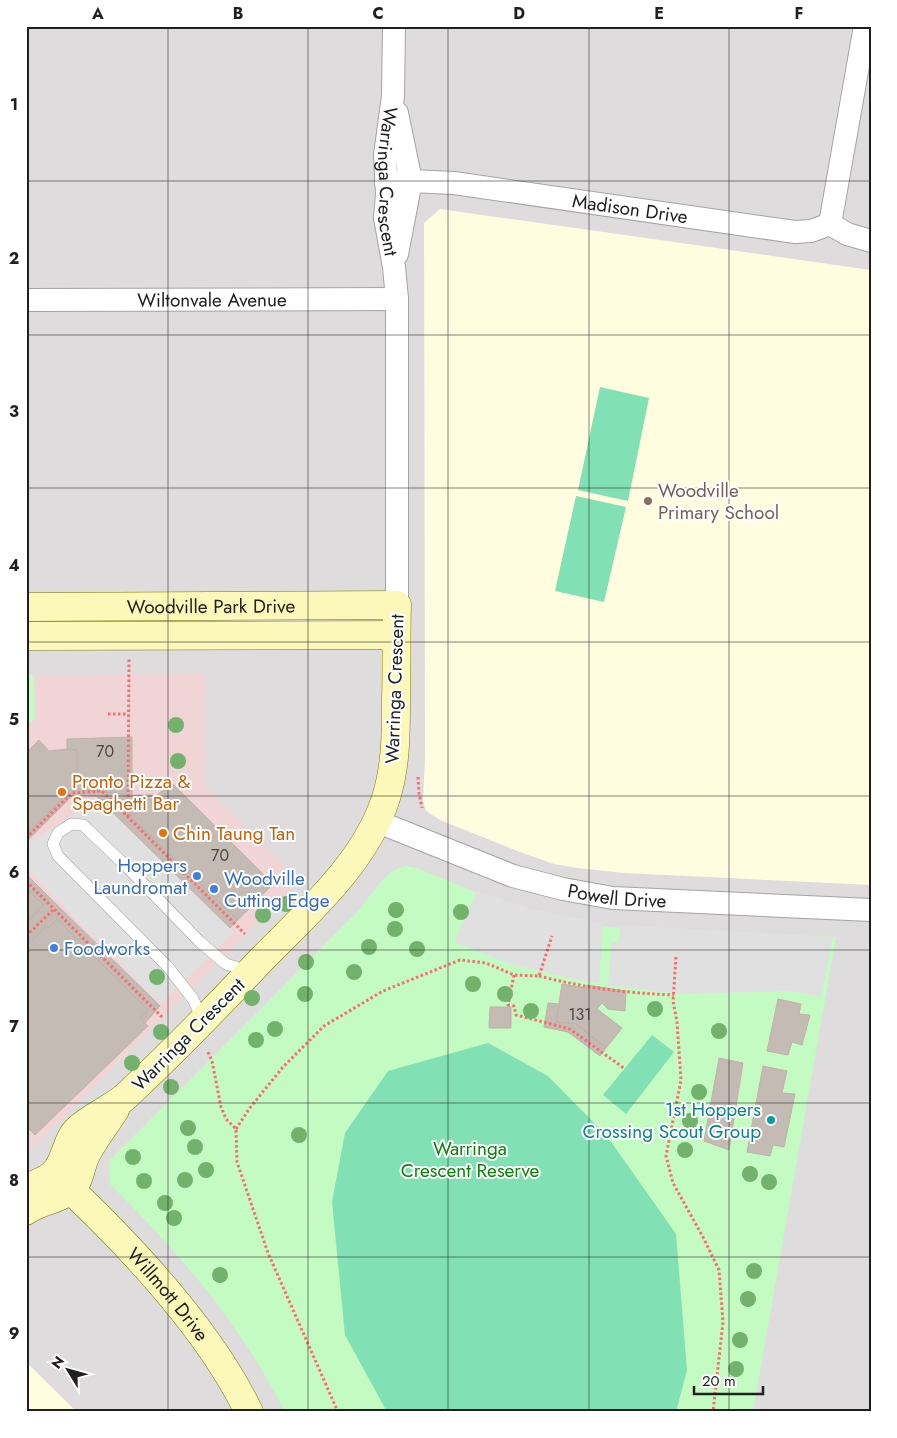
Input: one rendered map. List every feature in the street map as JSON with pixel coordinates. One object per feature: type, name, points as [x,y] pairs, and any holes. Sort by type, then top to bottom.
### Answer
[{"type":"street","name":"Warringa Crescent","points":[[62,1182],[78,1179],[86,1155],[123,1098],[201,1023],[341,877],[361,849],[376,821],[392,775],[396,734],[397,299],[394,267],[386,229],[385,155],[393,96],[394,26]]},
{"type":"street","points":[[866,26],[830,224],[848,234],[871,241]]},
{"type":"street","name":"Warringa Crescent","points":[[393,96],[410,181],[394,267]]},
{"type":"street","name":"Madison Drive","points":[[386,182],[454,183],[795,232],[811,231],[830,224]]},
{"type":"street","name":"Wiltonvale Avenue","points":[[26,300],[397,299]]},
{"type":"street","name":"Woodville Park Drive","points":[[26,607],[397,605]]},
{"type":"street","name":"Woodville Park Drive","points":[[26,636],[396,635]]},
{"type":"street","name":"Powell Drive","points":[[376,821],[513,876],[563,889],[613,898],[871,910]]},
{"type":"street","points":[[26,1188],[62,1182],[58,1198],[34,1205],[26,1211]]},
{"type":"street","name":"Willmott Drive","points":[[62,1182],[139,1260],[176,1303],[210,1346],[249,1412]]},
{"type":"lane","points":[[201,1023],[193,999],[168,967],[58,856],[53,844],[58,833],[71,824],[84,825],[200,942],[226,964],[250,972]]},
{"type":"path","points":[[128,817],[128,670],[131,636]]},
{"type":"path","points":[[108,714],[128,714]]},
{"type":"path","points":[[26,838],[72,793],[102,791],[245,934]]},
{"type":"path","points":[[26,881],[162,1017]]},
{"type":"path","points":[[26,936],[54,909]]},
{"type":"path","points":[[539,976],[552,936]]},
{"type":"path","points":[[676,957],[673,1001],[678,1022],[681,1080],[666,1156],[673,1183],[704,1237],[719,1270],[723,1322],[714,1412]]},
{"type":"path","points":[[338,1412],[268,1253],[237,1162],[236,1129],[249,1109],[284,1067],[324,1026],[383,991],[460,960],[486,963],[514,975],[539,976],[565,983],[625,993],[674,995]]},
{"type":"path","points":[[514,975],[508,1005],[514,1006],[516,1015],[570,1029],[625,1069]]},
{"type":"path","points":[[201,1023],[212,1062],[221,1107],[226,1119],[236,1129]]},
{"type":"shaded area","points":[[26,26],[871,26],[871,1412],[26,1412]]},
{"type":"shaded area","name":"Woodville Primary School","points":[[440,209],[871,270],[871,885],[624,873],[577,868],[554,864],[520,852],[440,820],[426,811],[423,801],[425,758],[424,223]]},
{"type":"shaded area","points":[[206,674],[206,787],[299,880],[26,1155],[26,727],[35,718],[34,675]]},
{"type":"shaded area","points":[[96,797],[234,932],[160,1004],[26,867],[26,845],[84,808]]},
{"type":"shaded area","points":[[477,891],[531,909],[603,923],[599,983],[573,979],[511,964],[454,942]]},
{"type":"shaded area","points":[[620,925],[833,938],[821,997],[791,991],[680,994],[608,985],[612,942],[619,943]]},
{"type":"shaded area","points":[[26,1362],[77,1412],[26,1412]]},
{"type":"green space","points":[[600,387],[649,398],[628,501],[578,490]]},
{"type":"green space","points":[[576,496],[626,507],[604,602],[555,591]]},
{"type":"green space","points":[[26,675],[34,675],[35,718],[26,727]]},
{"type":"green space","name":"Warringa Crescent Reserve","points":[[406,866],[417,868],[492,899],[580,924],[633,929],[836,937],[753,1412],[285,1412],[249,1350],[207,1291],[160,1236],[110,1184],[109,1161],[357,912],[391,872]]},
{"type":"green space","points":[[652,1035],[674,1052],[626,1114],[603,1095]]},
{"type":"green space","points":[[488,1043],[548,1076],[607,1136],[676,1234],[687,1370],[676,1412],[387,1412],[345,1335],[332,1202],[345,1133],[388,1071]]},
{"type":"building","points":[[132,737],[132,795],[77,789],[77,750],[67,749],[67,739]]},
{"type":"building","points":[[39,740],[49,751],[77,750],[77,789],[72,789],[26,834],[26,753]]},
{"type":"building","points":[[171,782],[273,884],[238,920],[131,817],[132,795],[153,795],[149,798],[152,800]]},
{"type":"building","points":[[72,789],[132,795],[131,817],[238,920],[230,928],[96,796],[73,795],[26,842],[26,834]]},
{"type":"building","points":[[26,874],[50,898],[44,905],[26,888]]},
{"type":"building","points":[[26,888],[44,905],[26,923]]},
{"type":"building","points":[[50,898],[160,1006],[145,1023],[140,1018],[148,1010],[57,919],[49,928],[46,926],[26,946],[26,923]]},
{"type":"building","points":[[57,919],[148,1010],[140,1018],[148,1026],[35,1135],[26,1126],[26,946],[46,926],[49,928]]},
{"type":"building","points":[[562,984],[586,988],[587,985],[626,991],[625,1011],[608,1009],[602,1003],[597,1009],[622,1028],[606,1048],[576,1024],[556,1022]]},
{"type":"building","points":[[778,999],[801,1004],[799,1014],[810,1015],[802,1045],[792,1042],[788,1055],[767,1051]]},
{"type":"building","points":[[548,1003],[559,1004],[556,1022],[576,1024],[606,1048],[600,1056],[568,1032],[544,1027]]},
{"type":"building","points":[[490,1007],[511,1007],[511,1028],[489,1028]]},
{"type":"building","points":[[719,1058],[743,1063],[729,1150],[704,1141]]},
{"type":"building","name":"1st Hoppers Crossing Scout Group","points":[[763,1066],[787,1071],[782,1093],[795,1094],[784,1147],[773,1145],[770,1156],[747,1152]]},
{"type":"place","name":"Woodville Primary School","points":[[648,501]]},
{"type":"place","name":"Pronto Pizza & Spaghetti Bar","points":[[62,792]]},
{"type":"place","name":"Chin Taung Tan","points":[[163,833]]},
{"type":"place","name":"Hoppers Laundromat","points":[[197,876]]},
{"type":"place","name":"Woodville Cutting Edge","points":[[214,889]]},
{"type":"place","name":"Foodworks","points":[[54,948]]},
{"type":"place","name":"1st Hoppers Crossing Scout Group","points":[[771,1120]]}]
